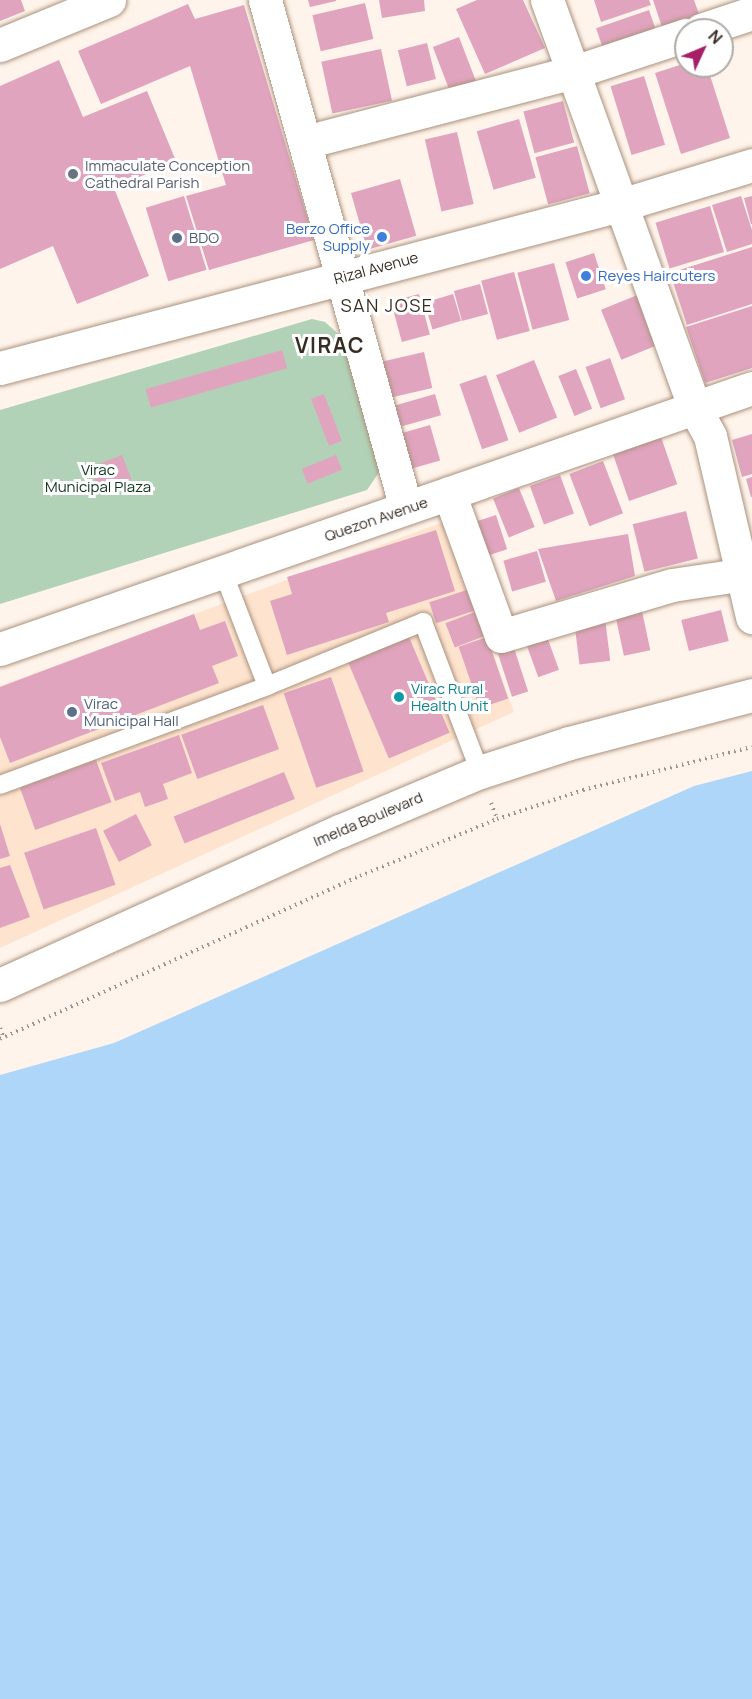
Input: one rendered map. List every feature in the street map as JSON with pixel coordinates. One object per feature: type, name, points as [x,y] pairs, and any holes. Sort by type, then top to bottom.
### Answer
[{"type":"main road","points":[[0,45],[109,0]]},
{"type":"main road","points":[[265,0],[406,508]]},
{"type":"main road","points":[[548,0],[624,204],[695,409],[710,436],[747,574],[752,617]]},
{"type":"main road","points":[[734,19],[752,13]]},
{"type":"main road","points":[[305,142],[574,72],[674,39]]},
{"type":"main road","name":"Rizal Avenue","points":[[0,368],[624,204],[752,165]]},
{"type":"main road","name":"Quezon Avenue","points":[[0,649],[752,388]]},
{"type":"main road","points":[[449,493],[501,636],[672,585],[747,574]]},
{"type":"main road","name":"Imelda Boulevard","points":[[0,985],[340,831],[480,772],[569,743],[752,696]]},
{"type":"lane","points":[[223,572],[267,686]]},
{"type":"lane","points":[[0,785],[267,686],[423,622],[480,772]]},
{"type":"path","points":[[0,1028],[2,1039],[360,876],[497,819],[583,790],[752,747]]},
{"type":"shaded area","points":[[446,521],[514,712],[0,948],[0,686]]},
{"type":"green space","name":"Virac Municipal Plaza","points":[[312,319],[325,322],[344,339],[382,468],[367,490],[0,604],[0,410]]},
{"type":"water","points":[[752,771],[752,1699],[0,1699],[0,1075],[114,1043],[694,786]]},
{"type":"building","points":[[0,0],[21,0],[25,11],[0,21]]},
{"type":"building","points":[[308,0],[336,0],[336,1],[310,7]]},
{"type":"building","points":[[379,0],[424,0],[425,11],[382,18]]},
{"type":"building","points":[[477,0],[523,0],[545,48],[485,74],[456,9]]},
{"type":"building","points":[[594,0],[649,0],[651,5],[601,22]]},
{"type":"building","points":[[653,0],[694,0],[700,17],[674,18],[674,26],[663,30]]},
{"type":"building","points":[[365,3],[373,39],[321,51],[312,15]]},
{"type":"building","points":[[188,4],[195,19],[244,5],[314,240],[209,270],[186,196],[226,185],[190,66],[101,104],[78,51]]},
{"type":"building","points":[[649,10],[657,33],[604,51],[596,28]]},
{"type":"building","points":[[459,37],[477,83],[450,93],[433,47]]},
{"type":"building","points":[[427,43],[436,79],[407,86],[398,50]]},
{"type":"building","points":[[381,49],[392,101],[332,114],[321,62]]},
{"type":"building","name":"Immaculate Conception Cathedral Parish","points":[[59,60],[83,117],[147,91],[176,161],[114,188],[149,276],[77,304],[53,246],[0,269],[0,86]]},
{"type":"building","points":[[674,67],[674,78],[711,78],[730,138],[681,154],[655,73]]},
{"type":"building","points":[[644,76],[665,145],[632,155],[611,86]]},
{"type":"building","points":[[563,101],[574,143],[535,153],[523,112]]},
{"type":"building","points":[[519,119],[536,178],[494,190],[477,131]]},
{"type":"building","points":[[457,132],[474,204],[441,212],[425,139]]},
{"type":"building","points":[[577,146],[590,193],[548,204],[535,157]]},
{"type":"building","points":[[400,179],[416,236],[367,250],[351,193]]},
{"type":"building","name":"BDO","points":[[184,196],[207,270],[168,281],[146,208]]},
{"type":"building","points":[[741,196],[752,230],[752,244],[727,252],[712,205]]},
{"type":"building","points":[[752,196],[752,224],[751,224],[744,198]]},
{"type":"building","points":[[710,206],[724,252],[670,269],[655,223]]},
{"type":"building","points":[[752,247],[752,304],[687,325],[670,273]]},
{"type":"building","name":"Reyes Haircuters","points":[[594,253],[606,289],[577,298],[565,262]]},
{"type":"building","points":[[554,263],[569,320],[533,330],[517,273]]},
{"type":"building","points":[[514,272],[530,331],[497,340],[481,281]]},
{"type":"building","points":[[480,284],[488,314],[462,321],[454,291]]},
{"type":"building","points":[[419,294],[430,335],[402,342],[391,302]]},
{"type":"building","points":[[453,294],[461,321],[432,330],[424,303]]},
{"type":"building","points":[[640,294],[660,344],[621,360],[601,310]]},
{"type":"building","points":[[752,306],[752,368],[705,383],[686,327]]},
{"type":"building","points":[[282,350],[287,368],[151,407],[146,389]]},
{"type":"building","points":[[424,352],[432,388],[386,399],[377,363]]},
{"type":"building","points":[[610,358],[625,399],[601,408],[586,367]]},
{"type":"building","points":[[534,360],[557,417],[519,433],[496,375]]},
{"type":"building","points":[[576,369],[592,409],[574,416],[558,376]]},
{"type":"building","points":[[486,375],[508,440],[482,449],[460,384]]},
{"type":"building","points":[[324,394],[342,441],[329,446],[311,399]]},
{"type":"building","points":[[435,394],[441,415],[396,428],[390,407]]},
{"type":"building","points":[[430,425],[440,461],[411,469],[401,433]]},
{"type":"building","points":[[752,434],[752,474],[742,477],[732,440]]},
{"type":"building","points":[[661,437],[677,484],[629,501],[613,454]]},
{"type":"building","points":[[122,455],[131,479],[100,491],[90,467]]},
{"type":"building","points":[[336,455],[342,470],[308,484],[302,469]]},
{"type":"building","points":[[603,461],[623,513],[589,526],[569,474]]},
{"type":"building","points":[[560,475],[574,514],[544,524],[530,486]]},
{"type":"building","points":[[752,477],[752,497],[751,497],[746,479]]},
{"type":"building","points":[[519,488],[535,527],[509,537],[493,498]]},
{"type":"building","points":[[686,511],[698,559],[644,572],[633,524]]},
{"type":"building","points":[[496,515],[507,549],[480,558],[469,524]]},
{"type":"building","points":[[436,530],[455,591],[386,613],[389,622],[287,655],[270,601],[292,594],[287,577]]},
{"type":"building","points":[[628,534],[635,576],[556,601],[538,549]]},
{"type":"building","points":[[537,551],[546,582],[512,591],[503,561]]},
{"type":"building","points":[[473,588],[480,609],[436,623],[429,602]]},
{"type":"building","points":[[480,610],[489,634],[455,648],[445,623]]},
{"type":"building","points":[[721,610],[729,641],[689,651],[681,620]]},
{"type":"building","points":[[642,611],[650,650],[624,656],[616,617]]},
{"type":"building","name":"Virac Municipal Hall","points":[[194,614],[200,630],[225,621],[238,656],[212,666],[219,683],[10,763],[0,737],[0,687]]},
{"type":"building","points":[[605,618],[610,661],[579,664],[574,622]]},
{"type":"building","points":[[546,634],[559,670],[538,677],[525,642]]},
{"type":"building","name":"Virac Rural Health Unit","points":[[409,637],[450,733],[389,759],[348,663]]},
{"type":"building","points":[[487,637],[508,698],[480,708],[459,647]]},
{"type":"building","points":[[513,645],[528,692],[512,697],[497,650]]},
{"type":"building","points":[[331,677],[364,772],[316,788],[284,693]]},
{"type":"building","points":[[263,705],[279,749],[197,779],[181,735]]},
{"type":"building","points":[[179,735],[192,773],[163,784],[168,799],[145,807],[140,792],[115,801],[101,763]]},
{"type":"building","points":[[96,760],[111,802],[35,830],[20,788]]},
{"type":"building","points":[[284,772],[295,799],[185,843],[174,817]]},
{"type":"building","points":[[136,814],[152,845],[119,862],[103,831]]},
{"type":"building","points":[[0,824],[10,856],[0,859]]},
{"type":"building","points":[[96,828],[116,885],[44,909],[24,853]]},
{"type":"building","points":[[10,865],[30,917],[0,928],[0,868]]},
{"type":"place","name":"Immaculate Conception Cathedral Parish","points":[[73,174]]},
{"type":"place","name":"Berzo Office Supply","points":[[382,237]]},
{"type":"place","name":"BDO","points":[[177,238]]},
{"type":"place","name":"Reyes Haircuters","points":[[586,276]]},
{"type":"place","name":"Virac Rural Health Unit","points":[[399,697]]},
{"type":"place","name":"Virac Municipal Hall","points":[[72,712]]},
{"type":"district","name":"SAN JOSE","points":[[387,305]]},
{"type":"district","name":"VIRAC","points":[[330,345]]}]
